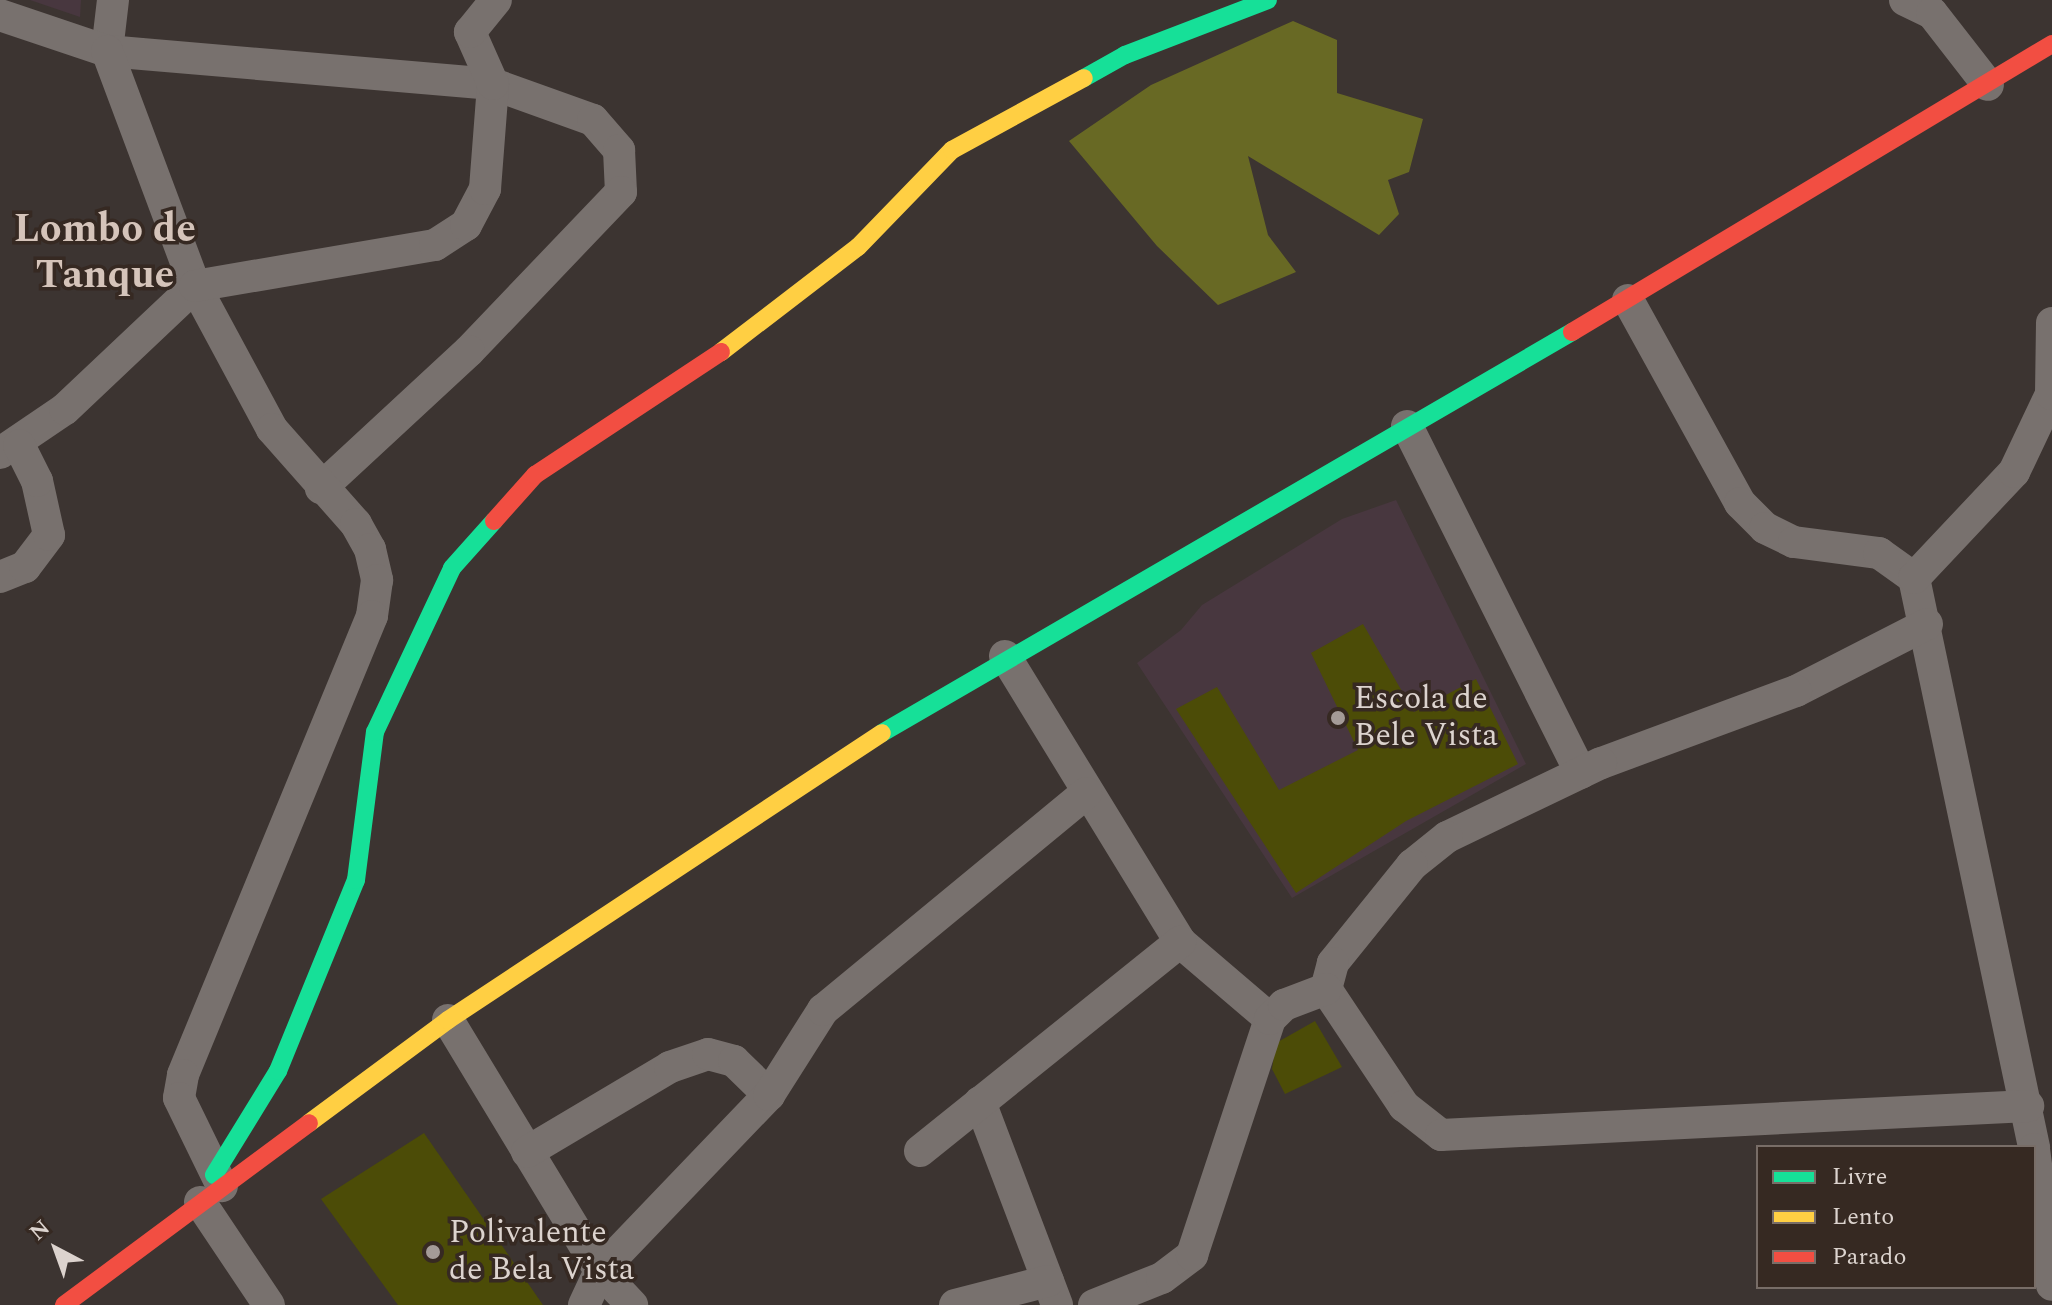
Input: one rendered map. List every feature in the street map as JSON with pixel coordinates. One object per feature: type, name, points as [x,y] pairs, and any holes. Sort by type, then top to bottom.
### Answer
[{"type":"main road","points":[[212,1188],[278,1071],[356,880],[375,732],[452,568],[535,475],[691,375],[858,247],[952,150],[1125,55],[1268,0]]},
{"type":"main road","points":[[73,1302],[212,1188],[448,1020],[1005,656],[1628,300],[2052,44]]},
{"type":"street","points":[[113,0],[107,51],[195,286],[272,429],[356,524],[370,549],[377,580],[372,616],[183,1075],[179,1098],[212,1188],[269,1305]]},
{"type":"street","points":[[0,577],[25,567],[49,535],[37,481],[9,449],[65,409],[195,286],[435,245],[466,225],[485,189],[493,84],[470,32],[496,0]]},
{"type":"street","points":[[1905,0],[1932,13],[1988,85]]},
{"type":"street","points":[[0,15],[107,51],[493,84],[593,120],[619,150],[621,192],[469,351],[321,488]]},
{"type":"street","points":[[1628,300],[1740,503],[1765,528],[1794,542],[1879,553],[1914,578],[1927,624],[2034,1145]]},
{"type":"street","points":[[1914,578],[2014,472],[2052,394],[2052,323]]},
{"type":"street","points":[[1407,426],[1581,773]]},
{"type":"street","points":[[1927,624],[1796,691],[1581,773],[1447,837],[1412,865],[1333,963],[1326,989],[1404,1106],[1441,1135],[2028,1106]]},
{"type":"street","points":[[1005,656],[1086,793],[1180,942],[1270,1019]]},
{"type":"street","points":[[584,1305],[600,1271],[769,1095],[823,1010],[1086,793]]},
{"type":"street","points":[[920,1151],[1180,942]]},
{"type":"street","points":[[1094,1305],[1162,1278],[1192,1255],[1270,1019],[1284,1005],[1326,989]]},
{"type":"street","points":[[448,1020],[600,1271],[632,1305]]},
{"type":"street","points":[[527,1152],[670,1067],[708,1054],[734,1061],[769,1095]]},
{"type":"street","points":[[955,1305],[1052,1293],[980,1102]]},
{"type":"street","points":[[2036,1163],[2052,1285]]},
{"type":"shaded area","points":[[30,0],[81,0],[80,17]]},
{"type":"shaded area","points":[[1293,21],[1337,40],[1337,93],[1423,119],[1409,172],[1388,180],[1399,214],[1379,235],[1248,156],[1268,235],[1296,272],[1218,305],[1157,246],[1069,141],[1151,85]]},
{"type":"shaded area","name":"Escola de Bele Vista","points":[[1396,500],[1526,764],[1292,898],[1137,663],[1181,630],[1202,605],[1342,519]]},
{"type":"shaded area","points":[[1363,624],[1414,712],[1476,679],[1518,764],[1406,821],[1296,893],[1176,709],[1217,687],[1279,790],[1358,750],[1311,653]]},
{"type":"shaded area","points":[[1315,1021],[1342,1067],[1285,1094],[1272,1069],[1276,1043]]},
{"type":"shaded area","name":"Polivalente de Bela Vista","points":[[424,1133],[543,1305],[398,1305],[321,1199]]},
{"type":"traffic: fast","points":[[1084,78],[1125,55],[1268,0]]},
{"type":"traffic: fast","points":[[882,733],[1572,332]]},
{"type":"traffic: fast","points":[[214,1175],[278,1071],[356,880],[375,732],[452,568],[494,521]]},
{"type":"traffic: slow","points":[[721,352],[858,247],[952,150],[1084,78]]},
{"type":"traffic: slow","points":[[309,1123],[448,1020],[882,733]]},
{"type":"traffic: jam","points":[[1572,332],[2052,44]]},
{"type":"traffic: jam","points":[[494,521],[535,475],[721,352]]},
{"type":"traffic: jam","points":[[64,1305],[309,1123]]},
{"type":"place","name":"Escola de Bele Vista","points":[[1338,718]]},
{"type":"place","name":"Polivalente de Bela Vista","points":[[433,1252]]},
{"type":"district","name":"Lombo de Tanque","points":[[105,253]]}]
